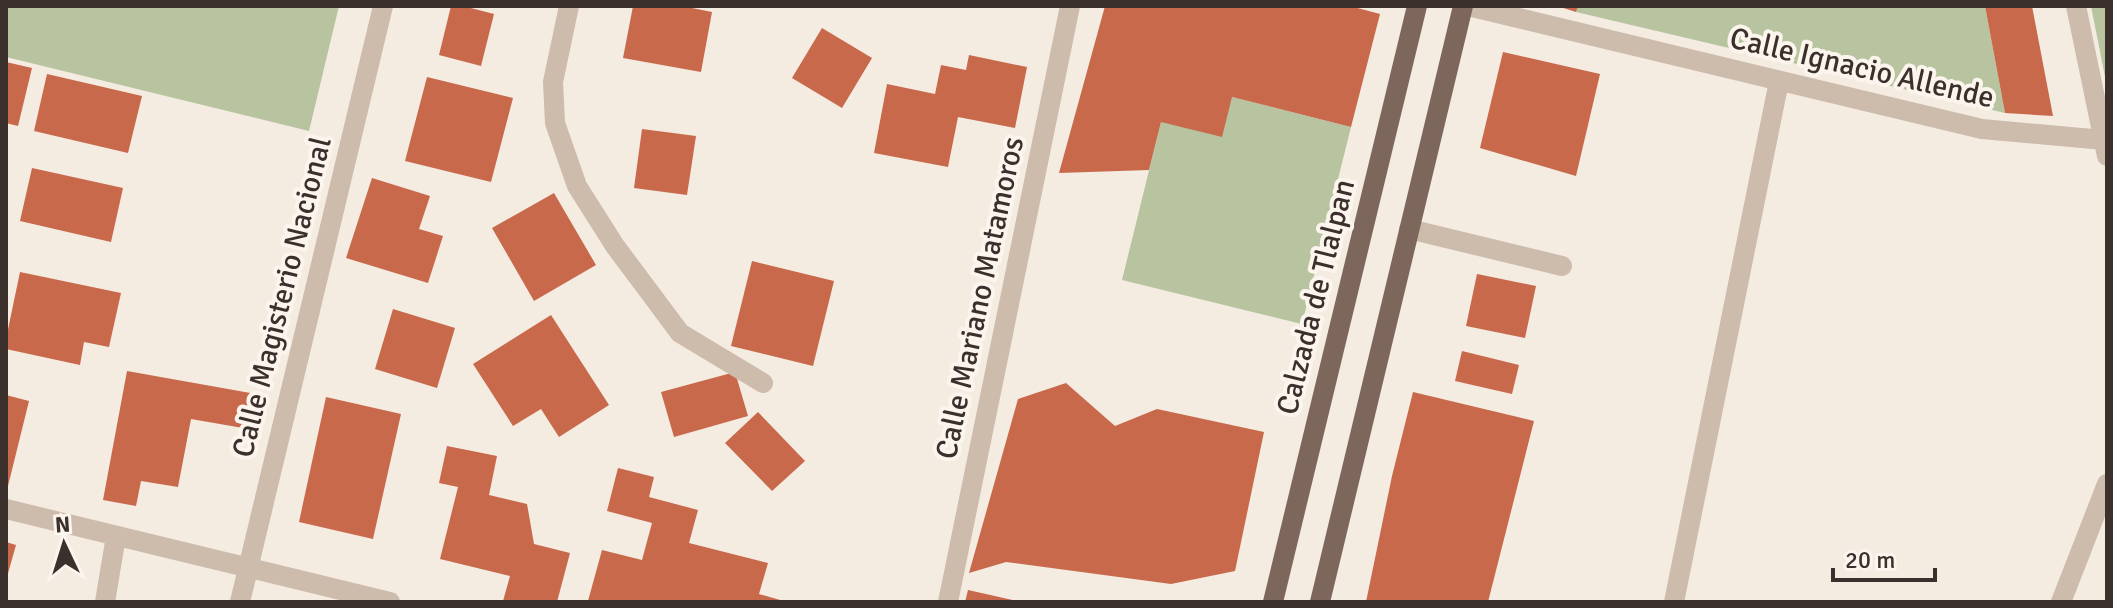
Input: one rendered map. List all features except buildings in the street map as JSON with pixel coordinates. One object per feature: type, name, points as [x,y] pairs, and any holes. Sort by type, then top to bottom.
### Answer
[{"type":"main road","name":"Calzada de Tlalpan","points":[[1273,602],[1417,6]]},
{"type":"main road","points":[[1320,602],[1466,6]]},
{"type":"street","name":"Calle Magisterio Nacional","points":[[240,602],[383,6]]},
{"type":"street","points":[[569,6],[553,82],[555,123],[577,186],[615,246],[680,333],[763,383]]},
{"type":"street","name":"Calle Mariano Matamoros","points":[[948,602],[1070,6]]},
{"type":"street","name":"Calle Ignacio Allende","points":[[1466,6],[1982,129],[2106,148]]},
{"type":"street","points":[[2076,6],[2106,148]]},
{"type":"street","points":[[1674,602],[1779,81]]},
{"type":"street","points":[[1409,229],[1562,266]]},
{"type":"street","points":[[2061,602],[2107,484]]},
{"type":"street","points":[[6,509],[390,602]]},
{"type":"street","points":[[105,602],[116,536]]},
{"type":"green space","points":[[6,6],[339,6],[309,131],[6,57]]},
{"type":"green space","points":[[1578,6],[1985,6],[2005,113],[1576,12]]},
{"type":"green space","points":[[2091,6],[2107,6],[2107,87]]},
{"type":"green space","points":[[1232,97],[1351,127],[1302,324],[1122,280],[1161,122]]}]
